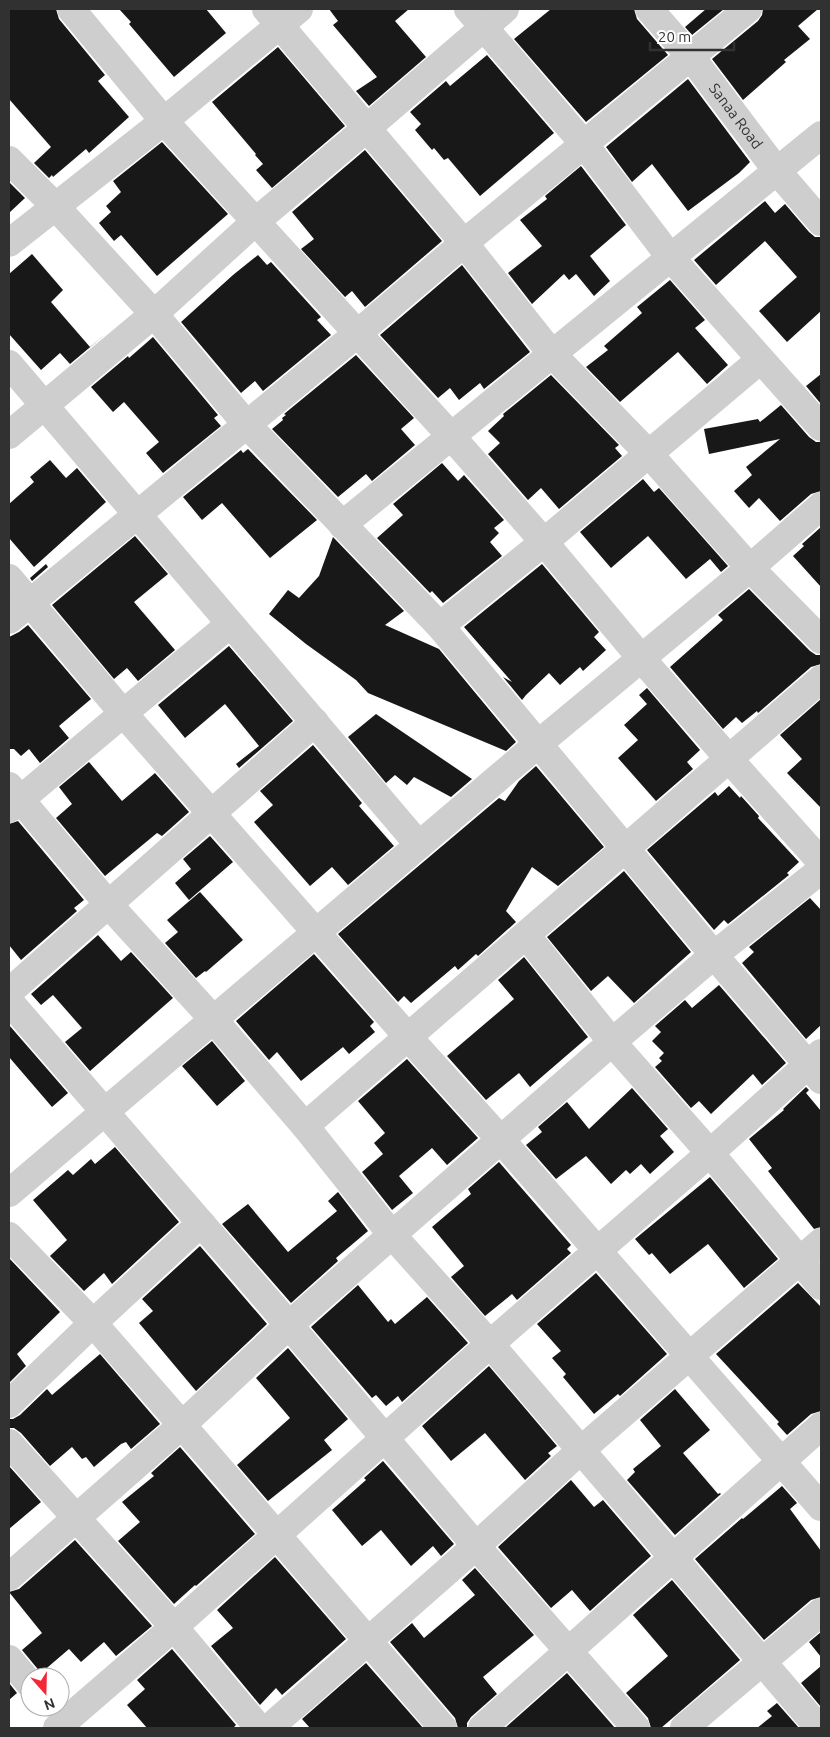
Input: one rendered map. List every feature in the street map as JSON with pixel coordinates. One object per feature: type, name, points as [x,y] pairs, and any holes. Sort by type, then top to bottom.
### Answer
[{"type":"street","points":[[9,435],[154,314],[255,222],[367,128],[476,18],[505,9]]},
{"type":"street","name":"Sanaa Road","points":[[649,9],[691,57],[777,170],[821,222]]},
{"type":"street","points":[[9,620],[748,9]]},
{"type":"street","points":[[75,10],[164,121],[451,436],[544,542],[641,658],[821,862]]},
{"type":"street","points":[[9,243],[164,121],[282,14],[367,128],[464,243],[552,354],[649,454],[750,568],[821,640]]},
{"type":"street","points":[[476,18],[584,144],[670,258],[821,427]]},
{"type":"street","points":[[342,525],[821,134]]},
{"type":"street","points":[[9,160],[154,314],[247,425],[440,626],[714,955],[817,1066],[710,1153],[490,1344],[174,1627],[59,1722]]},
{"type":"street","points":[[440,626],[544,542],[760,360]]},
{"type":"street","points":[[9,364],[420,845]]},
{"type":"street","points":[[9,1193],[821,506]]},
{"type":"street","points":[[9,578],[123,713],[501,1140],[821,1507]]},
{"type":"street","points":[[230,624],[123,713],[13,798],[213,1019],[305,1126],[392,1235],[490,1344],[819,1728]]},
{"type":"street","points":[[305,1126],[821,680]]},
{"type":"street","points":[[9,992],[315,722]]},
{"type":"street","points":[[9,1577],[182,1425],[289,1325],[612,1042],[714,955],[821,870]]},
{"type":"street","points":[[526,935],[612,1042],[710,1153],[821,1286]]},
{"type":"street","points":[[9,1001],[289,1325],[476,1546],[636,1728]]},
{"type":"street","points":[[9,1404],[92,1323],[201,1223]]},
{"type":"street","points":[[9,1236],[92,1323],[182,1425],[443,1728]]},
{"type":"street","points":[[269,1728],[476,1546],[581,1450],[821,1242]]},
{"type":"street","points":[[482,1728],[821,1426]]},
{"type":"street","points":[[9,1443],[174,1627],[259,1728]]},
{"type":"street","points":[[684,1728],[821,1612]]},
{"type":"street","points":[[9,1659],[20,1672]]},
{"type":"building","points":[[9,9],[56,9],[59,19],[105,75],[98,81],[129,117],[89,153],[86,149],[53,177],[52,175],[49,178],[34,163],[51,147],[9,99]]},
{"type":"building","points":[[119,9],[206,9],[226,33],[174,77],[129,24],[131,22]]},
{"type":"building","points":[[329,9],[409,9],[395,21],[426,57],[369,106],[356,91],[377,77],[333,25],[338,21]]},
{"type":"building","points":[[551,9],[634,9],[637,19],[668,55],[586,122],[514,39]]},
{"type":"building","points":[[706,9],[724,9],[692,35],[685,27]]},
{"type":"building","points":[[763,9],[818,9],[798,26],[810,39],[784,60],[786,62],[743,100],[712,59],[758,21]]},
{"type":"building","points":[[278,47],[345,126],[272,188],[256,170],[263,164],[212,102]]},
{"type":"building","points":[[487,55],[554,133],[480,196],[448,158],[444,160],[434,148],[432,150],[415,130],[421,124],[410,112],[446,81],[450,86]]},
{"type":"building","points":[[688,79],[750,162],[739,173],[688,211],[652,164],[632,182],[606,147]]},
{"type":"building","points":[[162,142],[228,214],[157,276],[121,235],[114,241],[99,223],[111,212],[106,206],[121,192],[113,181]]},
{"type":"building","points":[[365,150],[442,241],[365,307],[352,291],[345,297],[301,249],[314,239],[292,212]]},
{"type":"building","points":[[581,166],[626,225],[590,256],[610,281],[594,296],[576,274],[569,280],[564,274],[532,304],[508,273],[542,246],[520,220],[547,199],[545,196]]},
{"type":"building","points":[[9,184],[25,198],[9,213]]},
{"type":"building","points":[[765,201],[775,213],[785,204],[809,232],[815,237],[821,237],[821,311],[787,342],[759,311],[797,277],[765,241],[716,285],[694,260]]},
{"type":"building","points":[[32,254],[63,290],[51,302],[90,347],[107,333],[70,364],[60,353],[41,370],[9,334],[9,274]]},
{"type":"building","points":[[258,255],[267,265],[271,262],[321,317],[317,320],[331,335],[263,391],[255,381],[241,393],[181,322]]},
{"type":"building","points":[[462,265],[530,352],[484,389],[480,383],[459,400],[450,388],[438,398],[380,335]]},
{"type":"building","points":[[670,280],[705,320],[695,328],[728,365],[707,384],[678,352],[620,402],[586,367],[608,350],[604,346],[642,313],[637,307]]},
{"type":"building","points":[[153,337],[218,415],[214,418],[221,426],[163,473],[146,453],[159,442],[124,402],[113,412],[91,387]]},
{"type":"building","points":[[356,355],[414,418],[401,429],[415,445],[372,481],[366,474],[338,497],[272,429],[283,420],[282,418],[286,415],[284,414]]},
{"type":"building","points":[[821,374],[821,404],[806,386]]},
{"type":"building","points":[[551,375],[619,445],[615,448],[622,456],[559,509],[541,488],[528,500],[488,454],[500,443],[488,431],[504,416],[503,414]]},
{"type":"building","points":[[781,405],[809,437],[816,442],[821,442],[821,491],[811,494],[780,521],[759,498],[749,508],[734,491],[752,475],[746,467],[780,439],[709,454],[704,429],[758,419],[760,422]]},
{"type":"building","points":[[248,449],[317,520],[270,558],[222,503],[202,520],[183,497],[241,450],[243,453]]},
{"type":"building","points":[[50,460],[66,478],[77,468],[106,502],[34,567],[9,538],[9,504],[34,482],[30,477]]},
{"type":"building","points":[[442,463],[458,481],[464,475],[504,520],[494,528],[499,533],[490,542],[502,556],[443,603],[432,591],[430,593],[377,538],[403,515],[393,504]]},
{"type":"building","points":[[643,479],[654,492],[659,488],[728,566],[721,572],[710,559],[686,579],[648,536],[611,568],[580,532]]},
{"type":"building","points":[[821,527],[821,587],[793,556],[804,546],[802,544]]},
{"type":"building","points":[[135,536],[168,574],[134,602],[175,650],[138,681],[127,668],[114,679],[52,605]]},
{"type":"building","points":[[333,537],[404,611],[385,625],[439,649],[516,742],[506,751],[368,693],[356,680],[306,644],[269,614],[288,590],[299,598],[319,576]]},
{"type":"building","points":[[46,564],[48,567],[32,581],[30,578]]},
{"type":"building","points":[[542,564],[599,632],[594,637],[606,650],[583,671],[580,667],[560,685],[549,673],[522,700],[503,677],[512,682],[464,627]]},
{"type":"building","points":[[749,589],[810,651],[816,655],[821,655],[821,664],[811,667],[758,713],[757,711],[742,723],[736,717],[723,729],[670,667],[723,620],[718,615]]},
{"type":"building","points":[[28,625],[91,699],[59,726],[69,738],[40,763],[29,749],[21,756],[14,749],[9,749],[9,637]]},
{"type":"building","points":[[229,646],[293,721],[239,768],[236,764],[259,746],[225,704],[185,738],[158,705]]},
{"type":"building","points":[[647,688],[700,750],[687,762],[693,769],[656,801],[618,758],[638,740],[624,725],[647,704],[639,695]]},
{"type":"building","points":[[821,699],[821,808],[787,773],[802,759],[780,735]]},
{"type":"building","points":[[376,714],[472,779],[451,797],[414,777],[407,785],[395,775],[386,783],[348,737]]},
{"type":"building","points":[[313,745],[362,803],[359,806],[394,846],[348,885],[332,867],[310,886],[254,822],[273,805],[260,791]]},
{"type":"building","points":[[89,762],[122,801],[155,773],[189,812],[162,836],[157,833],[105,876],[56,818],[72,804],[59,787]]},
{"type":"building","points":[[536,766],[604,847],[558,886],[532,867],[506,911],[516,922],[478,956],[476,954],[458,970],[455,966],[411,1003],[404,996],[398,1002],[338,934],[499,798],[505,801],[519,781]]},
{"type":"building","points":[[729,786],[740,798],[741,796],[759,816],[758,818],[799,862],[787,873],[789,875],[728,924],[724,920],[714,930],[647,850],[715,792],[718,796]]},
{"type":"building","points":[[18,821],[84,900],[74,908],[77,911],[21,960],[9,945],[9,824]]},
{"type":"building","points":[[210,836],[233,862],[189,900],[175,883],[191,869],[183,859]]},
{"type":"building","points":[[624,871],[691,952],[634,1003],[608,976],[591,991],[547,937]]},
{"type":"building","points":[[200,892],[243,940],[206,972],[196,978],[165,943],[178,932],[167,920]]},
{"type":"building","points":[[810,898],[821,910],[821,1025],[806,1039],[742,963],[754,952],[749,947]]},
{"type":"building","points":[[98,935],[121,961],[131,952],[173,998],[90,1071],[65,1042],[82,1028],[53,995],[41,1005],[31,994]]},
{"type":"building","points":[[314,954],[374,1022],[370,1026],[375,1032],[349,1054],[343,1047],[301,1081],[277,1052],[269,1060],[236,1021]]},
{"type":"building","points":[[524,957],[588,1037],[530,1087],[519,1073],[486,1100],[447,1056],[514,999],[498,980]]},
{"type":"building","points":[[719,985],[786,1063],[762,1085],[753,1074],[711,1114],[699,1101],[691,1108],[655,1067],[662,1061],[659,1058],[664,1053],[652,1041],[661,1032],[655,1026],[685,1000],[692,1008]]},
{"type":"building","points":[[9,1025],[68,1093],[52,1107],[9,1057]]},
{"type":"building","points":[[212,1041],[245,1081],[217,1106],[182,1066]]},
{"type":"building","points":[[407,1059],[478,1138],[447,1165],[432,1148],[399,1176],[413,1193],[392,1210],[362,1172],[383,1154],[374,1143],[385,1133],[358,1101]]},
{"type":"building","points":[[806,1087],[809,1090],[806,1093],[821,1111],[821,1227],[814,1229],[768,1171],[772,1168],[749,1139],[784,1110]]},
{"type":"building","points":[[632,1088],[668,1129],[660,1136],[674,1152],[650,1174],[641,1164],[630,1174],[626,1170],[611,1184],[586,1156],[556,1179],[526,1145],[542,1132],[538,1127],[567,1102],[589,1129]]},
{"type":"building","points":[[115,1147],[179,1222],[112,1284],[104,1273],[84,1291],[50,1256],[67,1240],[33,1200],[68,1170],[73,1175],[91,1159],[95,1164]]},
{"type":"building","points":[[499,1162],[571,1245],[567,1249],[571,1253],[517,1300],[512,1294],[485,1316],[451,1277],[464,1266],[432,1227],[471,1194],[468,1189]]},
{"type":"building","points":[[710,1177],[778,1259],[744,1288],[708,1244],[670,1274],[652,1253],[649,1255],[635,1239]]},
{"type":"building","points":[[338,1192],[368,1231],[336,1258],[338,1261],[291,1303],[222,1224],[248,1204],[288,1252],[337,1211],[328,1201]]},
{"type":"building","points":[[200,1246],[267,1324],[196,1391],[139,1323],[153,1311],[142,1299]]},
{"type":"building","points":[[9,1258],[60,1312],[17,1354],[26,1366],[9,1383]]},
{"type":"building","points":[[596,1273],[667,1354],[620,1396],[618,1394],[594,1414],[563,1377],[566,1374],[552,1358],[561,1351],[537,1324]]},
{"type":"building","points":[[798,1283],[821,1307],[821,1411],[811,1414],[787,1435],[777,1424],[779,1422],[716,1354]]},
{"type":"building","points":[[358,1285],[388,1322],[391,1319],[395,1324],[427,1297],[468,1343],[402,1402],[398,1396],[386,1406],[376,1395],[372,1398],[311,1327]]},
{"type":"building","points":[[288,1348],[348,1419],[324,1440],[332,1450],[268,1501],[237,1465],[290,1418],[256,1378]]},
{"type":"building","points":[[100,1354],[160,1424],[131,1449],[126,1442],[121,1444],[94,1467],[86,1457],[82,1459],[72,1447],[50,1466],[21,1433],[14,1428],[9,1428],[9,1419],[20,1415],[47,1389],[52,1395]]},
{"type":"building","points":[[489,1366],[557,1446],[548,1453],[551,1456],[525,1480],[485,1433],[451,1461],[422,1426]]},
{"type":"building","points":[[675,1389],[710,1430],[683,1453],[718,1494],[721,1494],[675,1535],[627,1480],[635,1472],[633,1469],[661,1446],[640,1420]]},
{"type":"building","points":[[180,1447],[255,1534],[174,1604],[118,1541],[140,1522],[122,1502],[154,1476],[151,1473]]},
{"type":"building","points":[[383,1461],[454,1544],[441,1556],[433,1546],[411,1566],[381,1530],[362,1546],[332,1510],[366,1480],[364,1478]]},
{"type":"building","points":[[9,1466],[41,1502],[9,1529]]},
{"type":"building","points":[[571,1480],[594,1507],[603,1500],[651,1556],[590,1611],[572,1590],[551,1608],[498,1547]]},
{"type":"building","points":[[782,1486],[797,1503],[790,1509],[821,1551],[821,1597],[811,1600],[764,1640],[695,1559]]},
{"type":"building","points":[[75,1540],[152,1626],[116,1656],[104,1642],[81,1662],[69,1649],[48,1667],[36,1667],[22,1650],[42,1633],[9,1592],[19,1589]]},
{"type":"building","points":[[275,1557],[346,1639],[282,1695],[276,1688],[260,1705],[211,1646],[233,1628],[217,1610]]},
{"type":"building","points":[[475,1568],[534,1635],[483,1677],[497,1694],[471,1717],[467,1723],[467,1728],[458,1728],[455,1718],[390,1642],[412,1623],[424,1638],[475,1595],[462,1580]]},
{"type":"building","points":[[672,1580],[740,1660],[661,1728],[651,1728],[648,1718],[626,1693],[668,1656],[633,1615]]},
{"type":"building","points":[[821,1632],[821,1657],[809,1642]]},
{"type":"building","points":[[172,1649],[236,1725],[233,1728],[147,1728],[127,1705],[145,1689],[137,1680]]},
{"type":"building","points":[[366,1663],[423,1728],[310,1728],[302,1719]]},
{"type":"building","points":[[821,1666],[821,1707],[801,1683]]},
{"type":"building","points":[[567,1673],[615,1728],[505,1728]]},
{"type":"building","points":[[9,1683],[17,1693],[9,1700]]},
{"type":"building","points":[[777,1703],[799,1728],[757,1728],[772,1716],[767,1711]]}]
